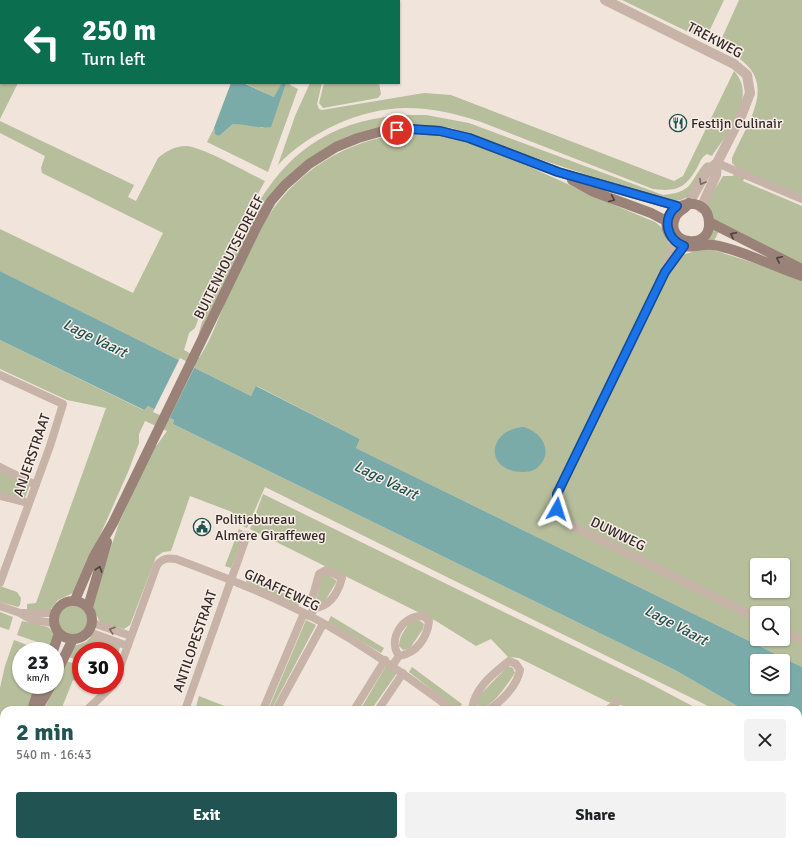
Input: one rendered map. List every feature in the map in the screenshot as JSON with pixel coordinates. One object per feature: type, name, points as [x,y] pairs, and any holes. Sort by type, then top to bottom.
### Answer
[{"type":"main road","name":"BUITENHOUTSEDREEF","points":[[75,600],[94,556],[113,522],[257,226],[272,201],[285,184],[309,164],[336,147],[382,131],[411,129],[440,131],[469,138],[558,172],[677,206]]},
{"type":"main road","name":"BUITENHOUTSEDREEF","points":[[558,172],[594,192],[670,225]]},
{"type":"main road","points":[[670,225],[675,216],[686,208],[689,203]]},
{"type":"main road","points":[[709,222],[707,231],[701,242],[692,247],[674,241],[670,225],[670,214],[677,206],[689,203],[701,208],[712,225],[802,269]]},
{"type":"main road","points":[[670,225],[686,244]]},
{"type":"main road","points":[[701,242],[723,247],[802,276]]},
{"type":"main road","name":"BUITENHOUTSEDREEF","points":[[88,607],[113,522]]},
{"type":"main road","points":[[56,642],[59,633],[55,618],[63,604],[75,600],[82,602],[88,607],[91,612],[91,627],[79,638],[66,638],[59,633]]},
{"type":"main road","points":[[64,658],[74,639]]},
{"type":"main road","points":[[33,706],[37,694]]},
{"type":"main road","points":[[39,706],[46,694]]},
{"type":"street","name":"TREKWEG","points":[[606,0],[734,64],[747,75],[750,93],[742,114],[717,163],[716,175],[701,208]]},
{"type":"street","name":"TREKWEG","points":[[689,203],[707,171],[717,163]]},
{"type":"street","points":[[717,163],[802,199]]},
{"type":"street","name":"DUWWEG","points":[[674,241],[665,272],[557,494],[557,509],[567,523],[750,614]]},
{"type":"street","name":"DUWWEG","points":[[665,272],[686,244]]},
{"type":"street","name":"ANJERSTRAAT","points":[[0,375],[63,404],[36,485],[0,583]]},
{"type":"street","points":[[0,467],[36,485]]},
{"type":"street","points":[[0,496],[29,503]]},
{"type":"street","name":"ANTILOPESTRAAT","points":[[186,706],[247,534]]},
{"type":"street","name":"GIRAFFEWEG","points":[[131,636],[157,565],[162,560],[168,558],[176,559],[230,580],[307,615],[385,660],[448,706]]},
{"type":"street","points":[[265,706],[307,615],[315,608],[322,607],[330,601],[339,588],[342,578],[326,570],[319,574],[312,599],[315,608]]},
{"type":"street","points":[[0,606],[20,613],[55,618]]},
{"type":"street","points":[[392,666],[399,656],[409,654],[423,640],[428,629],[429,621],[423,616],[417,615],[410,618],[399,629],[394,640],[395,650],[399,656]]},
{"type":"street","points":[[278,706],[322,624]]},
{"type":"street","points":[[91,627],[131,636],[124,657]]},
{"type":"street","points":[[91,627],[128,646]]},
{"type":"street","points":[[790,634],[802,640]]},
{"type":"street","points":[[356,706],[385,660]]},
{"type":"street","points":[[473,706],[474,697],[487,679],[509,661],[516,664],[520,670],[519,675],[509,691],[494,706]]},
{"type":"street","points":[[381,706],[403,673]]},
{"type":"street","points":[[91,706],[104,694]]},
{"type":"street","points":[[613,706],[616,703]]},
{"type":"green space","points":[[622,0],[724,0],[705,40]]},
{"type":"green space","points":[[739,0],[802,0],[802,195],[747,173],[743,181],[802,206],[802,266],[721,227],[710,249],[802,278],[802,667],[790,661],[790,654],[776,654],[759,646],[790,646],[790,606],[750,606],[750,641],[356,448],[360,439],[257,386],[251,396],[0,271],[0,229],[133,293],[163,233],[42,173],[41,168],[45,156],[0,133],[0,121],[134,185],[128,197],[136,201],[158,158],[171,149],[182,146],[194,147],[265,181],[232,241],[204,303],[195,328],[189,333],[184,350],[199,358],[212,333],[243,261],[253,242],[269,215],[286,193],[305,175],[327,159],[352,147],[377,139],[404,134],[431,134],[471,143],[510,158],[655,222],[666,234],[669,242],[669,250],[682,255],[702,249],[708,200],[723,176],[733,176],[737,168],[732,163],[732,158],[747,127],[757,98],[757,85],[753,73],[742,61],[725,50],[728,43],[721,40]]},
{"type":"green space","points":[[734,71],[741,81],[743,92],[742,103],[738,115],[712,156],[707,154],[704,156],[694,173],[685,184],[675,189],[653,189],[481,122],[445,112],[416,108],[389,109],[371,112],[336,124],[304,143],[290,153],[278,165],[295,116],[310,84],[322,84],[317,104],[319,109],[322,110],[424,93],[451,95],[674,181],[683,176]]},
{"type":"green space","points":[[0,84],[18,84],[0,119]]},
{"type":"green space","points":[[246,84],[290,84],[298,89],[268,172],[207,142],[214,128],[214,131],[219,136],[233,124],[246,124],[263,128],[274,97]]},
{"type":"green space","points":[[324,84],[379,84],[381,94],[378,98],[323,108],[319,103]]},
{"type":"green space","points":[[400,115],[426,115],[469,123],[663,195],[673,194],[685,189],[705,163],[709,162],[695,190],[685,198],[678,201],[669,202],[521,153],[452,128],[416,124],[396,125],[375,130],[297,169],[239,253],[198,337],[211,298],[242,231],[257,204],[292,160],[313,143],[338,130],[366,120]]},
{"type":"green space","points":[[0,340],[143,410],[148,406],[174,420],[173,424],[675,670],[737,706],[708,706],[265,487],[247,528],[230,519],[232,512],[190,496],[171,551],[163,552],[156,557],[130,625],[124,629],[100,623],[92,604],[119,523],[153,448],[167,431],[145,421],[139,434],[139,443],[128,472],[75,592],[58,600],[49,611],[27,609],[27,604],[36,603],[106,408],[67,400],[0,369]]},
{"type":"green space","points":[[0,471],[31,483],[24,500],[0,493]]},
{"type":"green space","points":[[263,494],[645,681],[692,706],[624,706],[608,702],[519,658],[508,657],[491,639],[476,646],[436,621],[250,529]]},
{"type":"green space","points":[[239,529],[245,532],[231,568],[225,566]]},
{"type":"green space","points":[[325,573],[337,581],[325,601],[319,603],[316,601],[322,575]]},
{"type":"green space","points":[[248,576],[300,601],[298,607],[246,582]]},
{"type":"green space","points":[[0,586],[17,592],[21,598],[20,605],[18,607],[0,602]]},
{"type":"green space","points":[[73,606],[79,607],[87,615],[87,627],[79,635],[73,636],[67,635],[59,627],[58,621],[59,615],[67,607]]},
{"type":"green space","points":[[0,612],[13,617],[9,630],[0,627]]},
{"type":"green space","points":[[331,616],[384,648],[381,653],[328,622]]},
{"type":"green space","points":[[306,620],[316,625],[273,706],[270,706]]},
{"type":"green space","points":[[419,620],[424,624],[423,629],[410,648],[403,650],[399,646],[403,632],[411,621]]},
{"type":"green space","points":[[22,621],[48,627],[54,633],[53,642],[37,642],[17,635]]},
{"type":"green space","points":[[92,636],[107,642],[86,642]]},
{"type":"green space","points":[[12,646],[12,694],[34,694],[29,706],[0,706],[0,688],[5,666]]},
{"type":"green space","points":[[72,650],[72,658],[68,657]]},
{"type":"green space","points":[[66,661],[72,663],[72,682],[63,706],[46,706],[51,694],[64,694],[64,665]]},
{"type":"green space","points":[[386,666],[397,673],[374,706],[362,706]]},
{"type":"green space","points":[[508,666],[513,668],[515,673],[504,689],[491,703],[486,706],[478,706],[478,697]]},
{"type":"green space","points":[[412,667],[462,704],[461,706],[453,706],[409,672]]},
{"type":"green space","points":[[199,696],[224,706],[196,706]]},
{"type":"water","points":[[231,84],[245,84],[274,97],[281,84],[286,84],[271,127],[233,124],[219,136],[215,134],[214,128]]},
{"type":"water","name":"Lage Vaart","points":[[0,271],[251,396],[256,386],[360,439],[356,448],[750,641],[750,646],[759,646],[776,654],[750,654],[750,694],[790,694],[790,661],[802,667],[802,706],[737,706],[675,670],[173,424],[174,420],[148,406],[144,410],[0,340]]},
{"type":"water","points":[[523,427],[529,429],[540,437],[545,448],[543,460],[537,468],[527,472],[510,470],[501,465],[496,458],[495,450],[497,442],[502,435],[511,430]]},
{"type":"pier","points":[[180,358],[195,366],[169,419],[153,412]]},
{"type":"place","name":"Festijn Culinair","points":[[678,123]]},
{"type":"place","name":"Politiebureau Almere Giraffeweg","points":[[202,527]]},
{"type":"route","points":[[397,130],[411,129],[440,131],[469,138],[558,172],[594,181],[677,206],[670,214],[668,228],[674,241],[684,246],[665,272],[576,454],[557,494],[557,509]]}]
